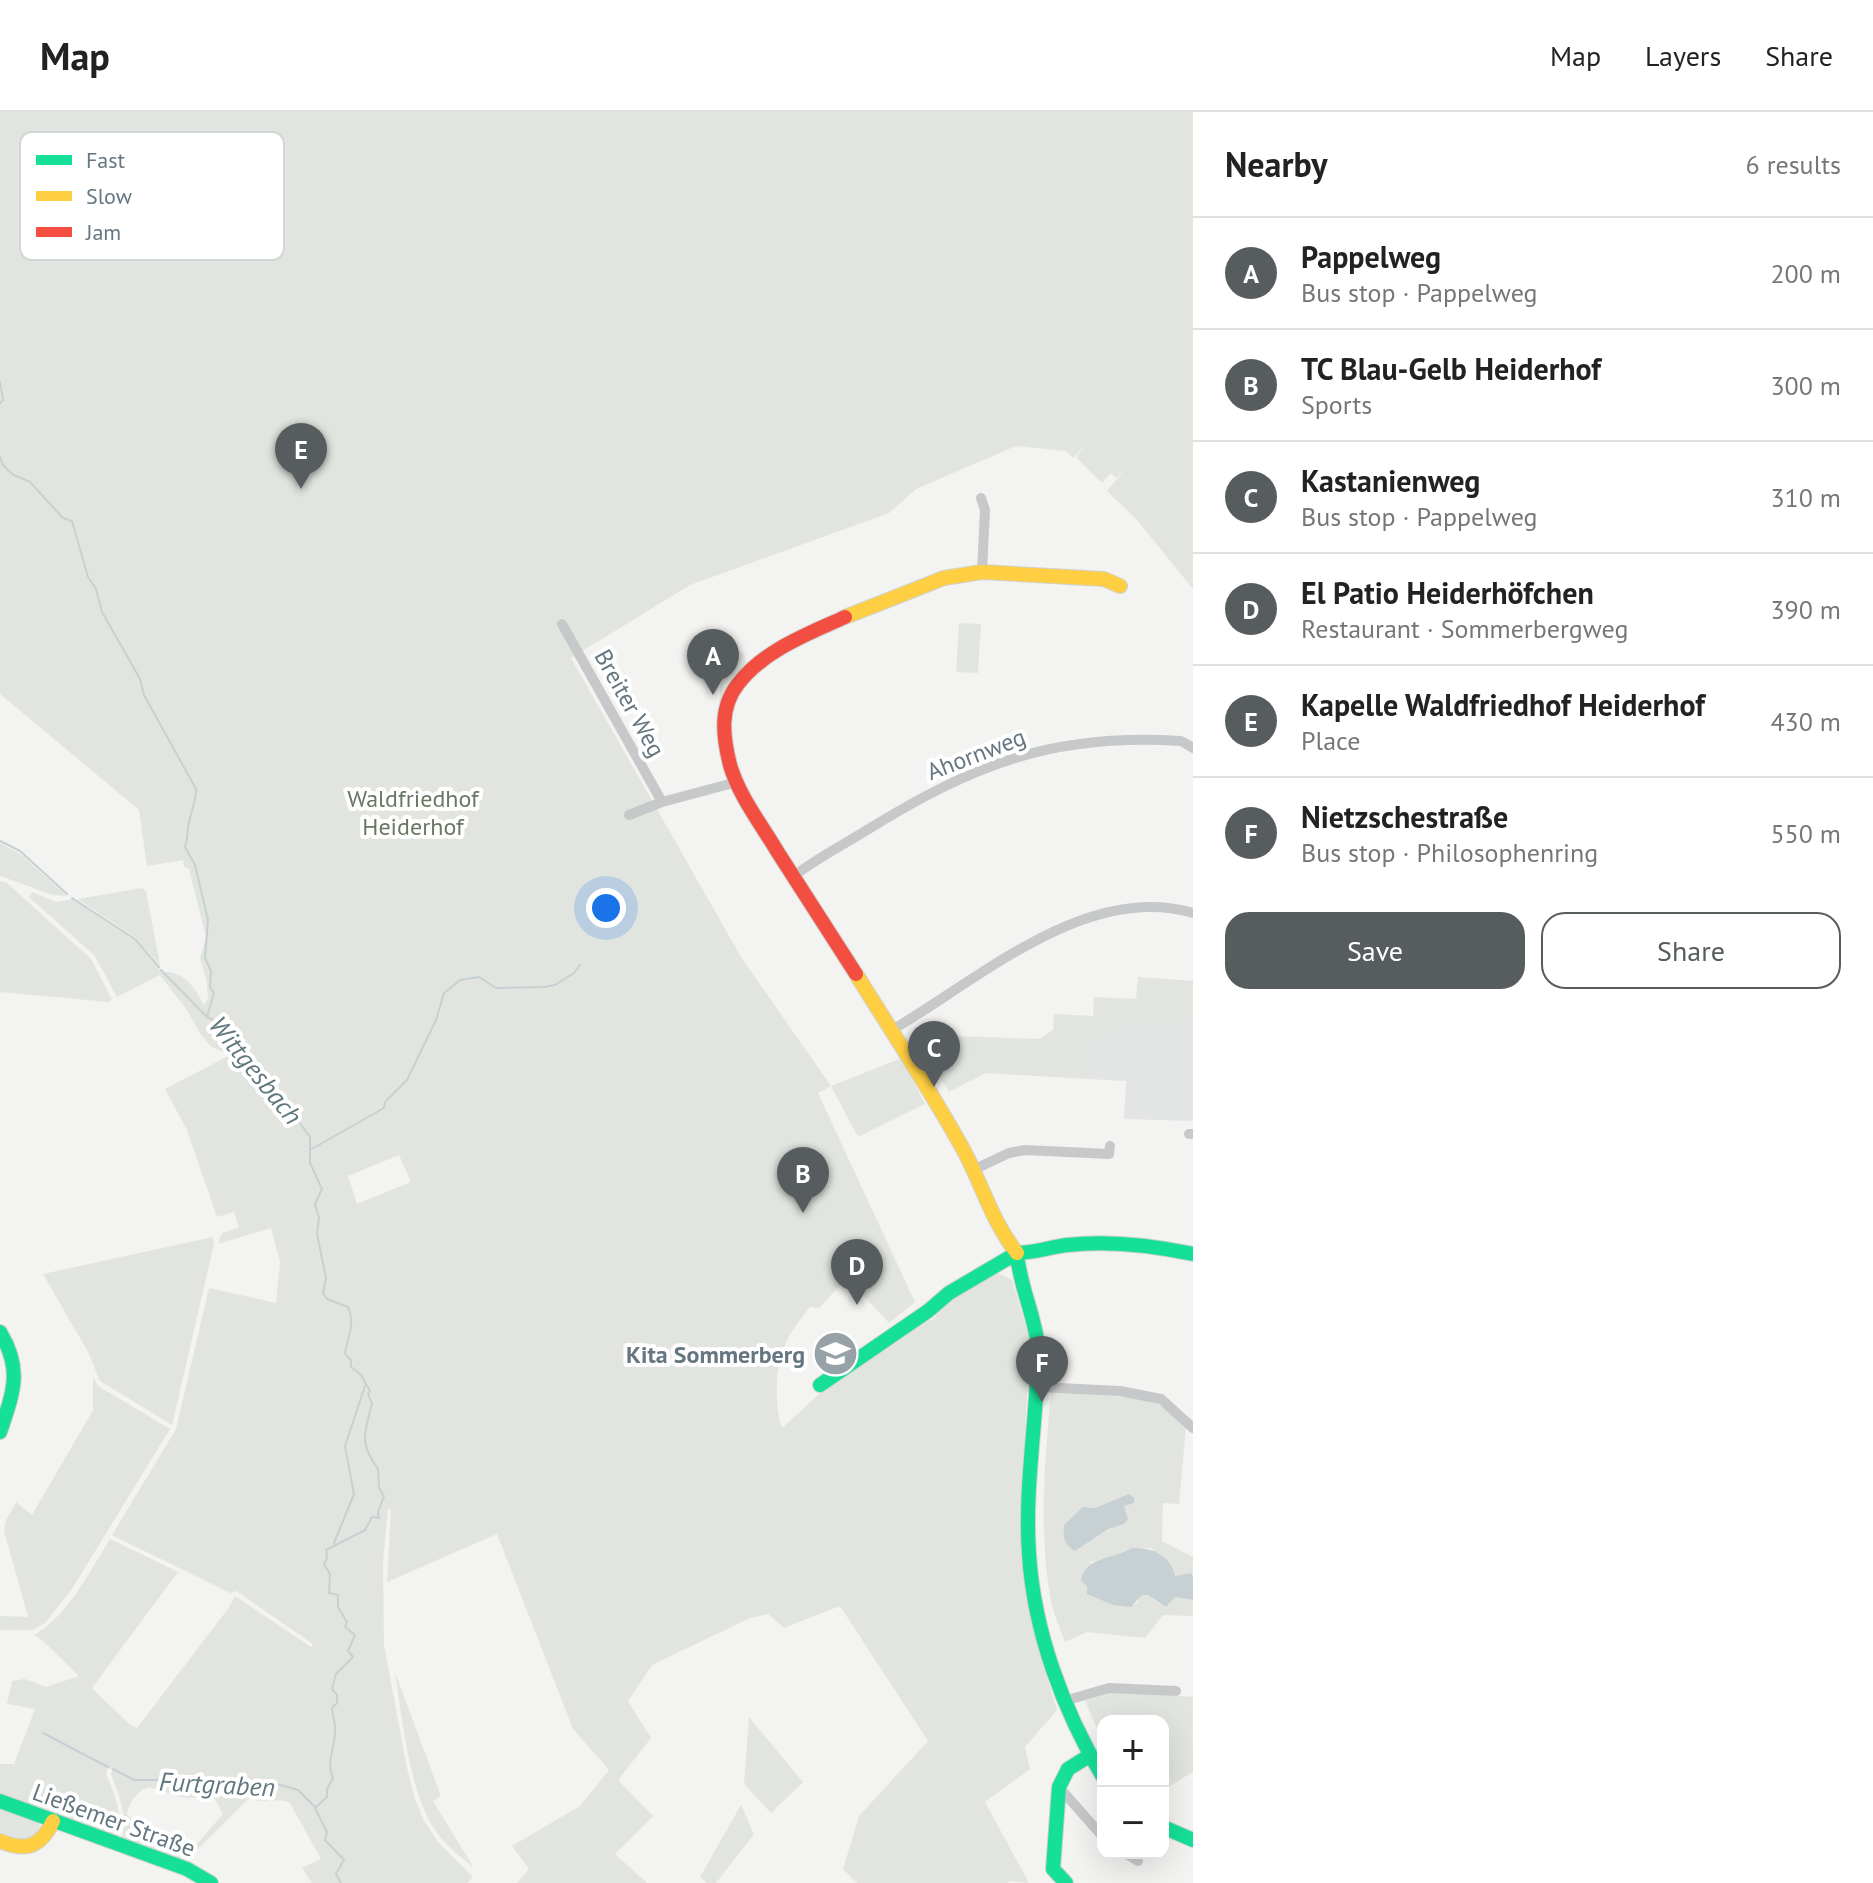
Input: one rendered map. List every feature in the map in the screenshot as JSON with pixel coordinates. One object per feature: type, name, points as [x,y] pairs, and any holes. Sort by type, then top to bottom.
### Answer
[{"type":"street","points":[[981,498],[985,510],[982,572]]},
{"type":"street","points":[[1097,1768],[1064,1701],[1037,1606],[1029,1553],[1038,1387],[1036,1321],[1018,1272],[1017,1253],[1002,1234],[937,1102],[737,782],[727,756],[723,727],[726,706],[749,671],[797,640],[929,582],[982,572],[1104,579],[1120,586]]},
{"type":"street","name":"Breiter Weg","points":[[562,624],[662,802]]},
{"type":"street","name":"Ahornweg","points":[[794,876],[927,794],[1005,760],[1052,747],[1090,741],[1181,741],[1193,748]]},
{"type":"street","points":[[629,815],[662,802],[737,782]]},
{"type":"street","points":[[892,1030],[1001,961],[1091,917],[1148,908],[1193,913]]},
{"type":"street","points":[[973,1170],[1009,1153],[1025,1150],[1109,1154],[1110,1146]]},
{"type":"street","points":[[820,1385],[908,1326],[966,1280],[1017,1253],[1073,1243],[1109,1242],[1193,1254]]},
{"type":"street","points":[[0,1332],[15,1359],[16,1376],[14,1393],[0,1432]]},
{"type":"street","points":[[1038,1387],[1120,1391],[1161,1399],[1193,1428]]},
{"type":"street","points":[[1064,1701],[1109,1688],[1176,1691]]},
{"type":"street","points":[[1066,1883],[1053,1869],[1059,1787],[1068,1769],[1089,1756]]},
{"type":"street","points":[[1059,1787],[1097,1830]]},
{"type":"street","name":"Ließemer Straße","points":[[0,1801],[187,1869],[211,1883]]},
{"type":"street","points":[[0,1841],[12,1847],[28,1849],[46,1837],[53,1821]]},
{"type":"street","points":[[1169,1830],[1193,1840]]},
{"type":"shaded area","points":[[1142,1019],[1193,1021],[1193,1121],[1124,1119],[1126,1081],[1087,1079],[1088,1047]]},
{"type":"shaded area","points":[[1129,1494],[1134,1498],[1134,1503],[1124,1506],[1128,1519],[1124,1524],[1108,1529],[1075,1551],[1068,1546],[1064,1525],[1083,1507],[1095,1508]]},
{"type":"shaded area","points":[[1132,1548],[1146,1549],[1164,1557],[1175,1576],[1191,1573],[1193,1600],[1175,1597],[1166,1607],[1148,1595],[1142,1595],[1131,1607],[1113,1605],[1087,1594],[1087,1586],[1081,1581],[1088,1567]]},
{"type":"green space","name":"Waldfriedhof Heiderhof","points":[[0,112],[1193,112],[1193,589],[1137,520],[1107,491],[1124,471],[1116,478],[1111,473],[1102,483],[1076,457],[1088,443],[1073,458],[1066,451],[1016,446],[916,489],[889,513],[690,585],[571,658],[741,957],[831,1086],[818,1093],[915,1302],[889,1323],[847,1278],[819,1308],[810,1307],[787,1340],[779,1365],[777,1398],[782,1428],[841,1374],[916,1325],[934,1319],[941,1307],[993,1271],[1012,1280],[1030,1340],[1021,1553],[1040,1655],[1057,1710],[1025,1747],[1030,1769],[985,1802],[1029,1883],[857,1883],[843,1869],[859,1816],[928,1741],[840,1606],[784,1628],[768,1614],[750,1618],[652,1665],[628,1701],[651,1738],[618,1780],[653,1816],[615,1854],[647,1883],[517,1883],[529,1869],[512,1846],[580,1806],[609,1770],[573,1729],[497,1534],[387,1582],[391,1509],[388,1509],[383,1561],[384,1645],[407,1768],[424,1821],[438,1842],[473,1877],[467,1883],[312,1883],[302,1868],[321,1859],[290,1803],[285,1801],[249,1798],[185,1862],[164,1852],[122,1840],[122,1806],[112,1770],[108,1768],[106,1774],[119,1812],[118,1837],[0,1795],[0,1764],[14,1764],[35,1709],[7,1704],[12,1681],[25,1679],[46,1687],[79,1676],[34,1635],[68,1605],[110,1539],[178,1572],[92,1688],[129,1724],[137,1728],[235,1596],[311,1647],[313,1644],[236,1591],[230,1593],[112,1535],[176,1429],[209,1288],[276,1303],[280,1262],[271,1228],[218,1244],[222,1233],[239,1227],[234,1212],[217,1217],[187,1130],[165,1089],[230,1055],[212,1047],[201,1035],[187,1010],[160,975],[117,997],[95,956],[29,897],[32,892],[56,902],[73,899],[134,939],[162,972],[177,974],[188,981],[204,1005],[208,998],[207,983],[200,958],[206,937],[189,869],[184,867],[183,860],[147,866],[139,810],[0,694]],"holes":[[[399,1155],[411,1182],[357,1204],[348,1176]],[[149,1787],[180,1797],[215,1799],[223,1814],[189,1853],[134,1834],[136,1826],[127,1813],[138,1794]]]},
{"type":"green space","points":[[959,623],[981,624],[978,673],[956,672]]},
{"type":"green space","points":[[737,650],[744,654],[746,662],[719,706],[722,657],[727,651]]},
{"type":"green space","points":[[0,843],[19,853],[67,896],[53,895],[0,876]]},
{"type":"green space","points":[[0,881],[7,883],[91,959],[112,999],[109,1002],[0,992]]},
{"type":"green space","points":[[142,888],[146,891],[160,965],[135,937],[77,899]]},
{"type":"green space","points":[[1138,977],[1193,981],[1193,1021],[1142,1019],[1089,1047],[1087,1079],[986,1073],[949,1092],[923,1050],[956,1036],[1039,1039],[1053,1030],[1054,1014],[1093,1016],[1094,997],[1136,999]]},
{"type":"green space","points":[[902,1058],[925,1104],[858,1137],[831,1086]]},
{"type":"green space","points":[[213,1237],[214,1244],[172,1425],[100,1381],[88,1352],[43,1274]]},
{"type":"green space","points":[[93,1376],[98,1386],[170,1429],[72,1589],[45,1623],[32,1630],[0,1630],[0,1616],[28,1617],[4,1531],[6,1520],[16,1502],[32,1515],[93,1410]]},
{"type":"green space","points":[[1051,1391],[1148,1399],[1169,1410],[1186,1428],[1179,1504],[1163,1503],[1162,1541],[1193,1557],[1193,1578],[1190,1573],[1175,1576],[1151,1548],[1089,1562],[1136,1605],[1141,1595],[1148,1595],[1160,1604],[1175,1597],[1193,1600],[1193,1616],[1163,1615],[1145,1638],[1087,1632],[1065,1642],[1051,1601],[1045,1549],[1044,1496]],"holes":[[[1083,1507],[1095,1508],[1124,1524],[1108,1528],[1075,1551]]]},
{"type":"green space","points":[[395,1672],[441,1796],[433,1801],[474,1868],[441,1838],[421,1802],[409,1759]]},
{"type":"green space","points":[[1111,1691],[1193,1697],[1193,1772],[1169,1786],[1169,1715],[1097,1715],[1097,1728],[1085,1701]]},
{"type":"green space","points":[[749,1717],[803,1782],[771,1813],[744,1784]]},
{"type":"green space","points":[[741,1805],[754,1834],[716,1883],[707,1883],[700,1877]]},
{"type":"green space","points":[[0,1807],[38,1823],[43,1830],[29,1844],[0,1837]]},
{"type":"waterway","name":"Wittgesbach","points":[[0,382],[3,400],[0,403]]},
{"type":"waterway","name":"Wittgesbach","points":[[0,457],[12,474],[30,482],[63,518],[72,521],[102,612],[196,789],[185,847],[195,865],[208,920],[205,958],[211,971],[210,987],[214,993],[207,1017],[219,1023],[244,1056],[257,1064],[310,1137],[310,1163],[322,1189],[315,1204],[319,1218],[317,1234],[326,1278],[323,1293],[327,1299],[348,1307],[350,1313],[351,1325],[345,1354],[370,1391],[368,1394],[372,1404],[365,1438],[368,1452],[378,1469],[379,1488],[384,1496],[379,1518],[372,1517],[365,1530],[326,1550],[324,1564],[330,1574],[329,1593],[338,1595],[338,1607],[347,1622],[345,1627],[355,1635],[348,1651],[353,1657],[336,1674],[332,1689],[337,1695],[337,1703],[332,1708],[335,1733],[330,1766],[333,1778],[327,1789],[327,1797],[315,1808],[327,1832],[325,1840],[344,1860],[336,1874],[341,1883]]},
{"type":"waterway","points":[[0,841],[20,851],[67,894]]},
{"type":"waterway","points":[[72,898],[135,939],[159,967]]},
{"type":"waterway","points":[[310,1150],[384,1108],[385,1102],[407,1080],[436,1020],[444,993],[460,980],[479,977],[496,988],[544,987],[555,985],[574,973],[580,965]]},
{"type":"waterway","points":[[161,970],[207,1017]]},
{"type":"waterway","name":"Wittgesbach","points":[[334,1543],[354,1494],[345,1446],[365,1386]]},
{"type":"waterway","name":"Furtgraben","points":[[43,1733],[108,1767]]},
{"type":"waterway","name":"Furtgraben","points":[[113,1769],[134,1780],[172,1780],[190,1786],[220,1782],[274,1783],[298,1790],[314,1806]]},
{"type":"traffic: fast","points":[[1017,1253],[1067,1245],[1115,1243],[1193,1254]]},
{"type":"traffic: fast","points":[[1017,1253],[1038,1347],[1028,1502],[1032,1583],[1053,1670],[1075,1725],[1097,1766]]},
{"type":"traffic: fast","points":[[820,1385],[928,1311],[949,1293],[1017,1253]]},
{"type":"traffic: fast","points":[[0,1332],[14,1370],[12,1393],[0,1432]]},
{"type":"traffic: fast","points":[[1066,1883],[1053,1869],[1059,1787],[1068,1769],[1089,1756]]},
{"type":"traffic: fast","points":[[0,1801],[187,1869],[211,1883]]},
{"type":"traffic: fast","points":[[1169,1830],[1193,1840]]},
{"type":"traffic: slow","points":[[845,617],[944,578],[982,572],[1104,579],[1120,586]]},
{"type":"traffic: slow","points":[[856,974],[950,1127],[1001,1229],[1017,1253]]},
{"type":"traffic: slow","points":[[0,1841],[18,1846],[32,1845],[43,1837],[53,1821]]},
{"type":"traffic: jam","points":[[845,617],[787,644],[749,672],[732,693],[725,713],[724,733],[730,765],[745,799],[856,974]]},
{"type":"place","name":"Kapelle Waldfriedhof Heiderhof","points":[[301,489]]},
{"type":"place","name":"Pappelweg","points":[[713,695]]},
{"type":"place","name":"Kastanienweg","points":[[934,1087]]},
{"type":"place","name":"TC Blau-Gelb Heiderhof","points":[[803,1213]]},
{"type":"place","name":"El Patio Heiderhöfchen","points":[[857,1305]]},
{"type":"place","name":"Kita Sommerberg","points":[[836,1354]]},
{"type":"place","name":"Nietzschestraße","points":[[1042,1402]]}]
